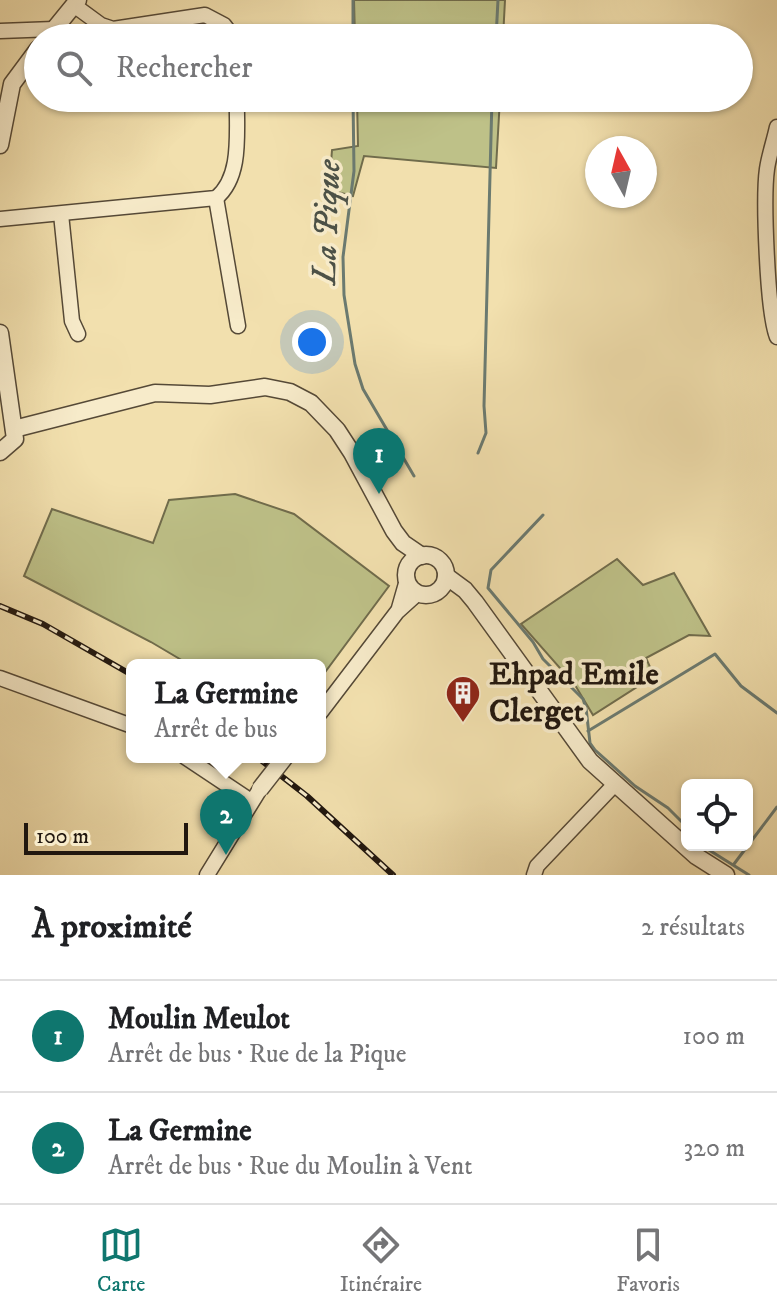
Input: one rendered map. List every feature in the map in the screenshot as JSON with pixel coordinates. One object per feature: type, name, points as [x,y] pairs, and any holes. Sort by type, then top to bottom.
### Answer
[{"type":"street","points":[[58,24],[77,3],[100,24]]},
{"type":"street","points":[[146,24],[205,15],[222,24]]},
{"type":"street","points":[[0,31],[24,32]]},
{"type":"street","points":[[0,145],[12,84],[24,68]]},
{"type":"street","points":[[0,219],[216,198],[227,185],[234,167],[236,112]]},
{"type":"street","points":[[777,127],[767,170],[766,194],[772,310],[777,337]]},
{"type":"street","points":[[216,198],[238,326]]},
{"type":"street","points":[[61,214],[72,321],[78,334]]},
{"type":"street","points":[[0,333],[15,439],[0,452]]},
{"type":"street","points":[[14,429],[155,393],[210,395],[265,387],[279,388],[311,403],[337,430],[383,514],[403,543],[414,574],[429,595],[442,583]]},
{"type":"street","points":[[326,705],[397,612],[414,574],[429,556],[440,561],[442,583]]},
{"type":"street","points":[[442,583],[465,590],[578,746],[615,784],[696,856],[726,875]]},
{"type":"street","points":[[0,678],[126,724]]},
{"type":"street","points":[[196,763],[256,795]]},
{"type":"street","points":[[207,875],[256,795],[280,763]]},
{"type":"street","points":[[534,875],[537,866],[615,784]]},
{"type":"green space","points":[[354,0],[505,0],[504,24],[355,24]]},
{"type":"green space","points":[[357,112],[499,112],[496,168],[364,156],[353,196],[329,190],[332,150],[358,146]]},
{"type":"green space","points":[[235,494],[294,514],[389,586],[326,671],[326,659],[180,659],[24,576],[52,509],[153,543],[169,500]]},
{"type":"green space","points":[[617,559],[643,585],[674,573],[710,636],[689,635],[646,658],[654,676],[593,715],[575,685],[521,624]]},
{"type":"waterway","name":"La Pique","points":[[353,0],[353,24]]},
{"type":"waterway","points":[[497,24],[498,0]]},
{"type":"waterway","name":"La Pique","points":[[353,112],[354,171],[343,257],[344,295],[355,364],[363,389],[414,476]]},
{"type":"waterway","points":[[478,453],[486,433],[484,406],[492,112]]},
{"type":"waterway","name":"La Pique","points":[[543,515],[491,570],[488,588],[533,642],[543,659],[583,699],[590,743],[595,750],[681,821]]},
{"type":"waterway","name":"La Pique","points":[[588,731],[715,654],[741,686],[777,713]]},
{"type":"waterway","name":"La Pique","points":[[734,864],[777,807]]},
{"type":"waterway","name":"La Pique","points":[[711,851],[749,875]]},
{"type":"railway","points":[[0,606],[43,624],[126,672]]},
{"type":"railway","points":[[265,763],[307,796],[393,875]]},
{"type":"place","name":"Moulin Meulot","points":[[379,494]]},
{"type":"place","name":"Ehpad Emile Clerget","points":[[463,724]]},
{"type":"place","name":"La Germine","points":[[226,855]]}]
